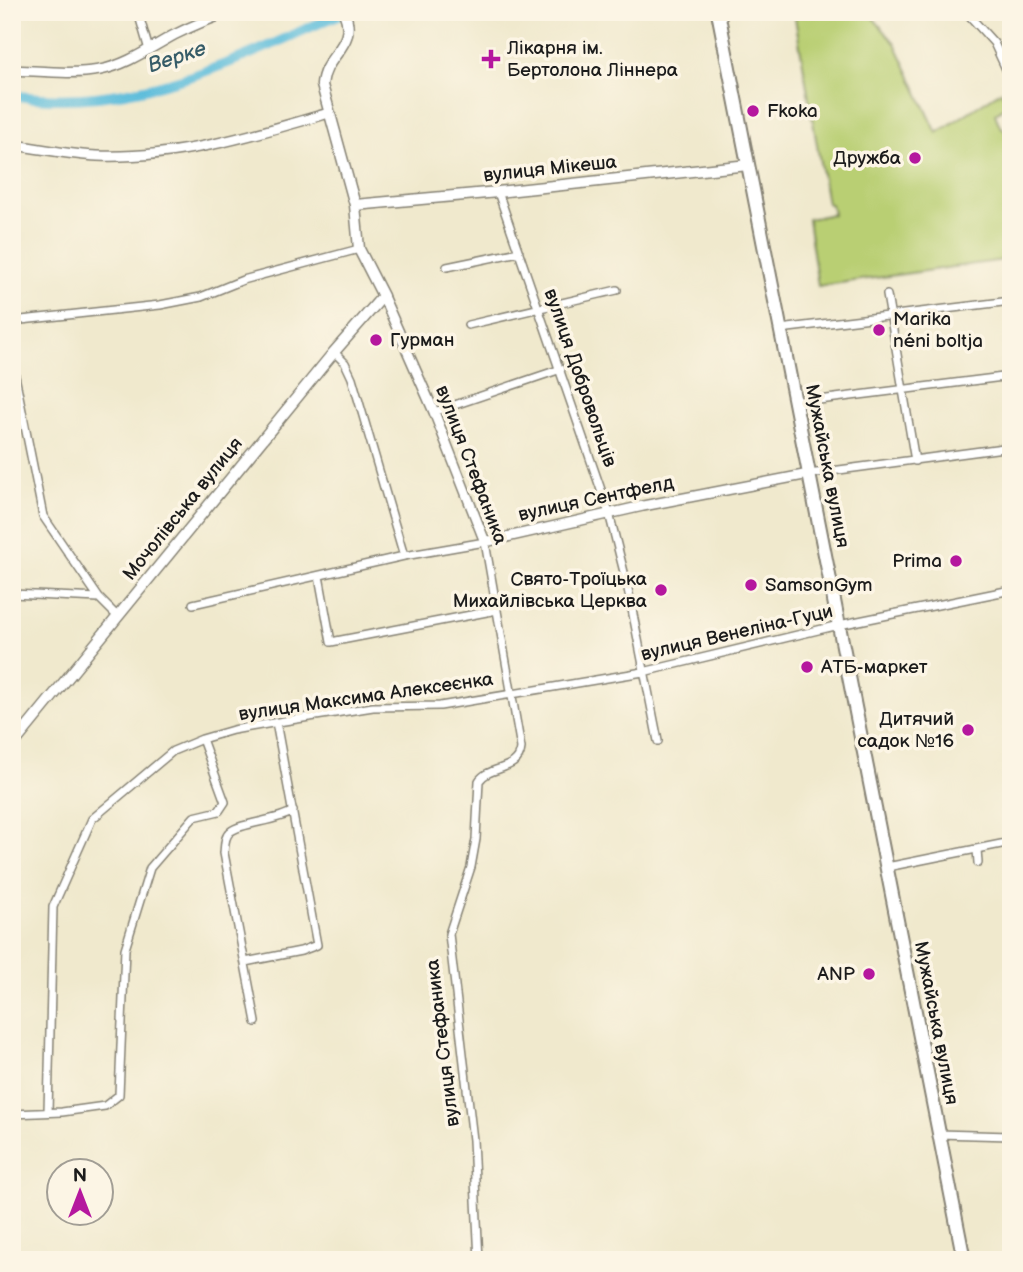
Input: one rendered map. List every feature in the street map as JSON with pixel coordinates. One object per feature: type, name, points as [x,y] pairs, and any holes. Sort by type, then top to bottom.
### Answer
[{"type":"highway","name":"Мужайська вулиця","points":[[718,12],[964,1260]]},
{"type":"main road","name":"вулиця Стефаника","points":[[345,15],[349,30],[323,75],[322,85],[355,205],[359,249],[383,296]]},
{"type":"main road","name":"вулиця Мікеша","points":[[355,205],[748,165]]},
{"type":"main road","name":"Мочолівська вулиця","points":[[12,746],[334,352],[383,296]]},
{"type":"street","points":[[138,12],[149,50]]},
{"type":"street","points":[[12,71],[102,70],[133,59],[176,34],[230,12]]},
{"type":"street","points":[[966,12],[994,43],[1011,80]]},
{"type":"street","points":[[12,145],[96,156],[196,148],[329,113]]},
{"type":"street","name":"вулиця Добровольців","points":[[498,192],[610,513],[658,741]]},
{"type":"street","points":[[12,306],[14,321],[160,305],[201,297],[243,279],[359,249]]},
{"type":"street","points":[[447,267],[519,252]]},
{"type":"street","points":[[468,325],[617,290]]},
{"type":"street","points":[[887,295],[915,461]]},
{"type":"street","name":"вулиця Стефаника","points":[[383,296],[485,542],[521,754],[508,765],[483,774],[479,781],[476,839],[471,867],[449,934],[472,1140],[479,1260]]},
{"type":"street","points":[[779,329],[1011,300]]},
{"type":"street","points":[[334,352],[345,363],[352,378],[404,556]]},
{"type":"street","points":[[12,361],[43,516],[99,598],[117,616]]},
{"type":"street","points":[[433,412],[561,369]]},
{"type":"street","points":[[795,403],[1011,376]]},
{"type":"street","name":"вулиця Сентфелд","points":[[192,604],[404,556],[485,542],[610,513],[809,474],[1011,447]]},
{"type":"street","points":[[319,576],[331,642],[497,610]]},
{"type":"street","name":"вулиця Венеліна-Гуци","points":[[511,692],[643,672],[839,625],[1011,590]]},
{"type":"street","points":[[12,594],[99,598]]},
{"type":"street","name":"вулиця Максима Алексеєнка","points":[[48,1112],[53,908],[92,819],[173,751],[202,739],[276,722],[373,707],[440,706],[511,692]]},
{"type":"street","points":[[245,962],[301,951],[317,945],[276,722]]},
{"type":"street","points":[[12,1114],[104,1106],[118,1095],[125,949],[150,868],[194,817],[219,811],[225,802],[202,739]]},
{"type":"street","points":[[256,1022],[224,853],[225,839],[236,828],[282,818],[293,811]]},
{"type":"street","points":[[887,867],[1011,842]]},
{"type":"street","points":[[977,849],[978,863]]},
{"type":"street","points":[[938,1134],[1011,1136]]},
{"type":"green space","name":"Дружба","points":[[794,12],[868,12],[895,43],[937,133],[1001,91],[1010,102],[995,114],[999,124],[1011,138],[1011,259],[818,286],[808,219],[833,214],[831,205],[827,203]]},
{"type":"waterway","name":"Верке","points":[[12,95],[76,99],[140,90],[232,61],[346,12]]},
{"type":"place","name":"Лікарня ім. Бертолона Ліннера","points":[[491,59]]},
{"type":"place","name":"Fkoka","points":[[753,111]]},
{"type":"place","name":"Дружба","points":[[915,158]]},
{"type":"place","name":"Marika néni boltja","points":[[879,330]]},
{"type":"place","name":"Гурман","points":[[376,340]]},
{"type":"place","name":"Prima","points":[[956,561]]},
{"type":"place","name":"SamsonGym","points":[[751,585]]},
{"type":"place","name":"Свято-Троїцька Михайлівська Церква","points":[[661,590]]},
{"type":"place","name":"АТБ-маркет","points":[[807,667]]},
{"type":"place","name":"Дитячий садок №16","points":[[968,730]]},
{"type":"place","name":"ANP","points":[[869,974]]}]
